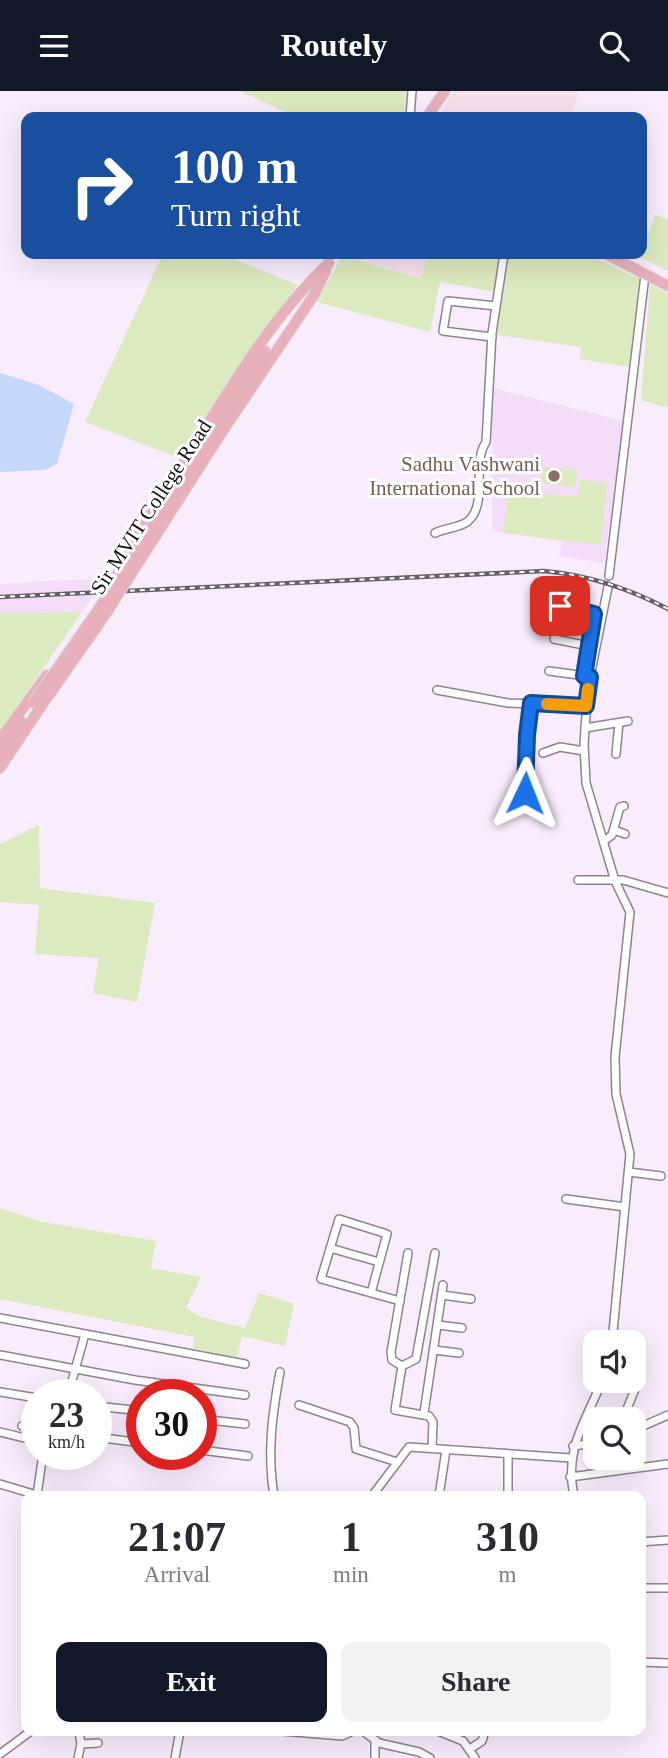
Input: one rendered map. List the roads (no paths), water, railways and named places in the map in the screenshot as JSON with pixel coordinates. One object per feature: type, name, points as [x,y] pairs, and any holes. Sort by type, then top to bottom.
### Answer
[{"type":"main road","points":[[430,112],[445,91]]},
{"type":"main road","name":"Sir MVIT College Road","points":[[0,740],[116,580],[125,551],[252,359],[305,285],[331,259]]},
{"type":"main road","name":"Sir MVIT College Road","points":[[0,753],[105,615],[218,430],[314,295],[332,259]]},
{"type":"main road","points":[[615,259],[668,286]]},
{"type":"main road","name":"Sir MVIT College Road","points":[[0,768],[36,705]]},
{"type":"street","points":[[410,112],[412,91]]},
{"type":"street","points":[[435,533],[461,526],[471,519],[477,502],[479,456],[486,442],[492,337],[503,259]]},
{"type":"street","points":[[609,576],[645,275]]},
{"type":"street","points":[[492,337],[443,331],[448,301],[496,306]]},
{"type":"street","points":[[587,677],[608,587]]},
{"type":"street","points":[[560,606],[594,614],[587,677],[584,751],[586,783],[615,881],[630,912],[615,1058],[616,1094],[630,1154],[613,1330]]},
{"type":"street","points":[[554,639],[589,646]]},
{"type":"street","points":[[549,671],[587,677]]},
{"type":"street","points":[[437,690],[508,703],[586,706]]},
{"type":"street","points":[[525,793],[531,703]]},
{"type":"street","points":[[585,728],[624,722],[616,754]]},
{"type":"street","points":[[543,753],[561,747],[584,751]]},
{"type":"street","points":[[604,841],[614,830],[620,807],[624,806]]},
{"type":"street","points":[[614,830],[625,834]]},
{"type":"street","points":[[578,880],[631,881],[668,893]]},
{"type":"street","points":[[629,1172],[660,1176]]},
{"type":"street","points":[[566,1199],[625,1207]]},
{"type":"street","points":[[371,1293],[387,1234],[339,1219],[321,1279],[371,1293],[400,1301]]},
{"type":"street","points":[[330,1248],[379,1262]]},
{"type":"street","points":[[402,1367],[392,1360],[391,1352],[408,1253]]},
{"type":"street","points":[[432,1448],[433,1422],[424,1413],[395,1410],[402,1367],[415,1359],[435,1253]]},
{"type":"street","points":[[424,1413],[443,1285]]},
{"type":"street","points":[[442,1296],[471,1299]]},
{"type":"street","points":[[0,1318],[245,1364]]},
{"type":"street","points":[[438,1325],[462,1328]]},
{"type":"street","points":[[72,1379],[85,1334]]},
{"type":"street","points":[[434,1350],[459,1353]]},
{"type":"street","points":[[0,1355],[245,1395]]},
{"type":"street","points":[[273,1491],[269,1467],[271,1421],[280,1372]]},
{"type":"street","points":[[0,1392],[21,1395]]},
{"type":"street","points":[[573,1491],[570,1477],[573,1446],[597,1393]]},
{"type":"street","points":[[299,1405],[350,1422],[354,1429],[356,1449],[397,1462]]},
{"type":"street","points":[[646,1425],[668,1415]]},
{"type":"street","points":[[217,1421],[244,1424]]},
{"type":"street","points":[[0,1432],[21,1437]]},
{"type":"street","points":[[573,1446],[583,1445]]},
{"type":"street","points":[[376,1491],[409,1447],[571,1458]]},
{"type":"street","points":[[440,1491],[446,1450]]},
{"type":"street","points":[[217,1452],[248,1456]]},
{"type":"street","points":[[508,1454],[508,1491]]},
{"type":"street","points":[[570,1477],[668,1465]]},
{"type":"street","points":[[39,1491],[41,1470]]},
{"type":"street","points":[[0,1484],[22,1491]]},
{"type":"street","points":[[646,1542],[668,1540]]},
{"type":"street","points":[[646,1588],[668,1588]]},
{"type":"street","points":[[646,1662],[668,1663]]},
{"type":"street","points":[[0,1754],[24,1736]]},
{"type":"street","points":[[78,1758],[80,1736]]},
{"type":"street","points":[[175,1758],[179,1736]]},
{"type":"street","points":[[370,1736],[430,1758]]},
{"type":"street","points":[[451,1736],[462,1740],[475,1758]]},
{"type":"street","points":[[462,1736],[462,1740]]},
{"type":"street","points":[[470,1749],[482,1741],[484,1736]]},
{"type":"street","points":[[375,1740],[375,1758]]},
{"type":"street","points":[[81,1744],[98,1743]]},
{"type":"street","points":[[398,1758],[399,1748]]},
{"type":"water","points":[[0,373],[39,385],[74,404],[57,464],[45,470],[0,472]]},
{"type":"railway","points":[[0,597],[544,571],[608,584],[668,609]]},
{"type":"place","name":"Sadhu Vashwani International School","points":[[554,476]]}]
